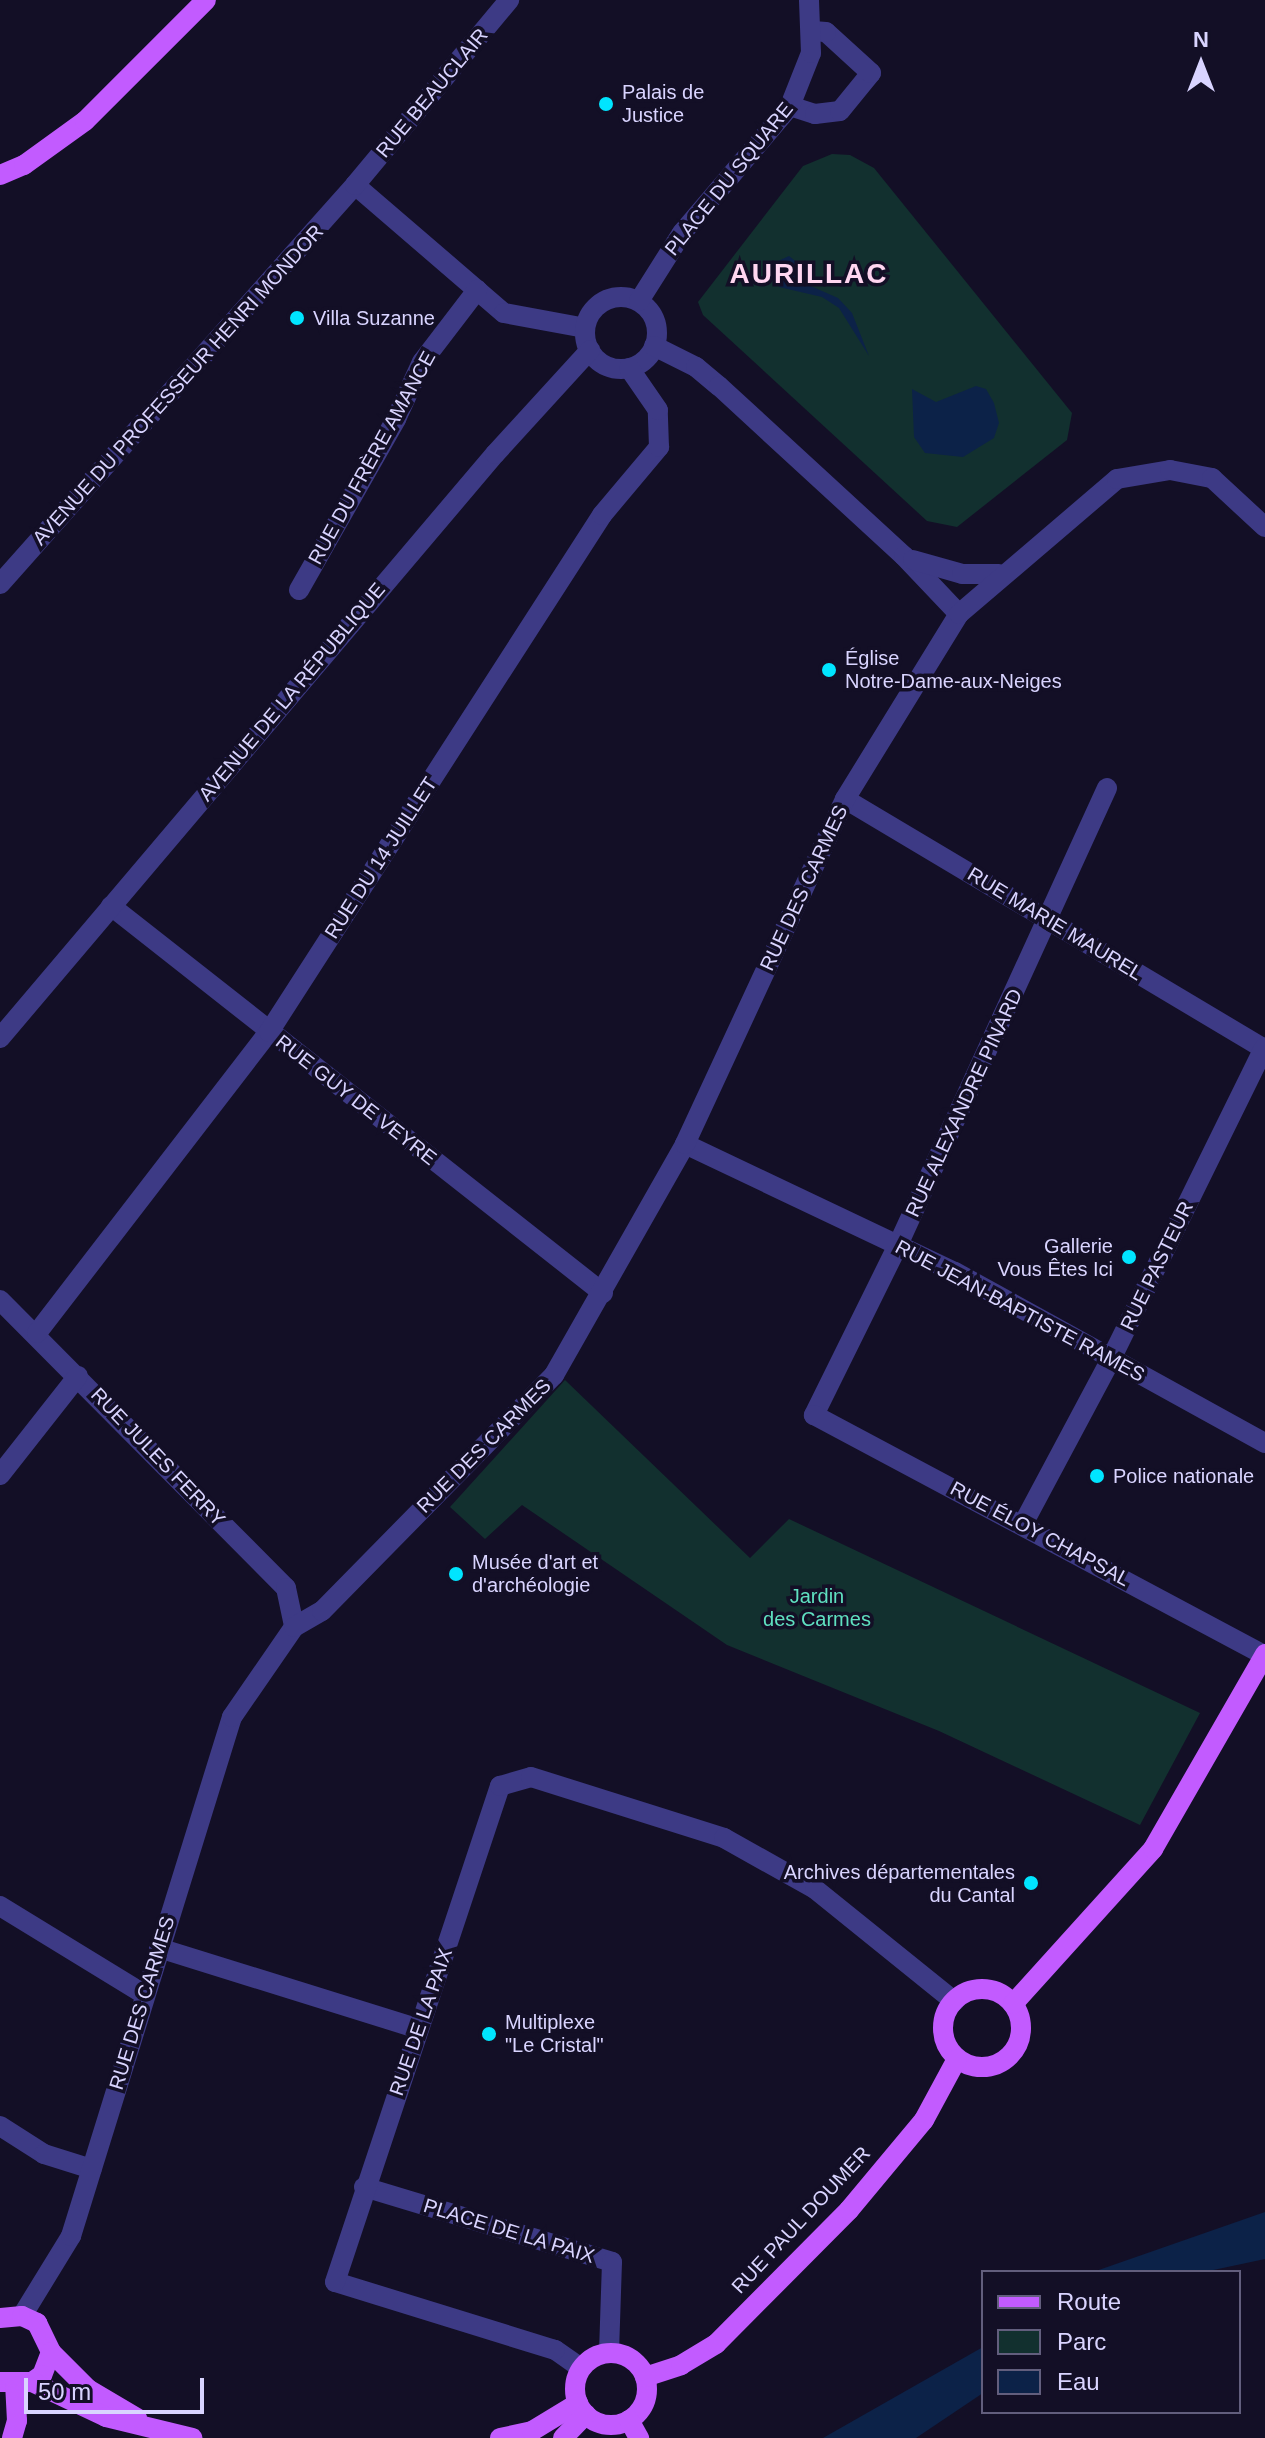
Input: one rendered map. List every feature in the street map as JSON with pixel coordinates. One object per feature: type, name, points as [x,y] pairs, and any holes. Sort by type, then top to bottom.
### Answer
[{"type":"main road","points":[[0,175],[24,165],[85,121],[206,0]]},
{"type":"main road","points":[[1013,2004],[1153,1849],[1265,1654]]},
{"type":"main road","points":[[978,1989],[991,1990],[1013,2004],[1021,2036],[1011,2055],[980,2068],[957,2059],[943,2037],[946,2012],[954,2001],[978,1989]]},
{"type":"main road","name":"RUE PAUL DOUMER","points":[[645,2377],[681,2365],[716,2344],[849,2210],[924,2120],[957,2059]]},
{"type":"main road","points":[[0,2318],[22,2316],[43,2329],[51,2352],[88,2389],[147,2424]]},
{"type":"main road","points":[[16,2383],[42,2375],[51,2352]]},
{"type":"main road","points":[[609,2353],[635,2362],[645,2377],[645,2402],[634,2429],[601,2423],[582,2409],[575,2385],[581,2368],[609,2353]]},
{"type":"main road","points":[[16,2383],[106,2417],[147,2424],[192,2438]]},
{"type":"main road","points":[[12,2438],[17,2421],[16,2383]]},
{"type":"main road","points":[[500,2438],[532,2431],[582,2409]]},
{"type":"main road","points":[[563,2438],[582,2409]]},
{"type":"street","name":"RUE BEAUCLAIR","points":[[355,185],[509,0]]},
{"type":"street","name":"PLACE DU SQUARE","points":[[639,301],[682,233],[790,106],[804,79],[813,31],[809,0]]},
{"type":"street","points":[[790,106],[815,114],[840,111],[871,73],[837,40],[813,31]]},
{"type":"street","points":[[355,185],[504,313],[585,328]]},
{"type":"street","name":"AVENUE DU PROFESSEUR HENRI MONDOR","points":[[0,584],[355,185]]},
{"type":"street","name":"RUE DU FRÈRE AMANCE","points":[[299,590],[396,419],[422,362],[477,290]]},
{"type":"street","points":[[605,301],[639,301],[654,318],[654,346],[629,368],[606,365],[590,350],[585,328],[595,307],[605,301]]},
{"type":"street","points":[[654,346],[708,376],[904,556],[959,614]]},
{"type":"street","name":"AVENUE DE LA RÉPUBLIQUE","points":[[0,1038],[495,454],[590,350]]},
{"type":"street","name":"RUE DU 14 JUILLET","points":[[37,1333],[269,1032],[602,515],[659,447],[663,429],[658,410],[629,368]]},
{"type":"street","name":"RUE DES CARMES","points":[[22,2316],[71,2236],[232,1717],[294,1627],[322,1611],[554,1375],[685,1144],[845,799],[959,614],[999,574],[1117,479],[1170,470],[1212,478],[1265,527]]},
{"type":"street","points":[[904,556],[951,572],[999,574]]},
{"type":"street","name":"RUE ALEXANDRE PINARD","points":[[814,1415],[898,1245],[1107,788]]},
{"type":"street","name":"RUE MARIE MAUREL","points":[[845,799],[1264,1048]]},
{"type":"street","name":"RUE GUY DE VEYRE","points":[[111,906],[603,1293]]},
{"type":"street","name":"RUE PASTEUR","points":[[1023,1524],[1111,1359],[1264,1048]]},
{"type":"street","name":"RUE JEAN-BAPTISTE RAMES","points":[[685,1144],[898,1245],[1265,1443]]},
{"type":"street","name":"RUE JULES FERRY","points":[[0,1300],[37,1333],[286,1588],[294,1627]]},
{"type":"street","points":[[0,1475],[78,1376]]},
{"type":"street","name":"RUE ÉLOY CHAPSAL","points":[[814,1415],[1265,1654]]},
{"type":"street","name":"RUE DE LA PAIX","points":[[581,2368],[555,2350],[335,2282],[364,2187],[500,1786],[531,1777],[724,1838],[815,1889],[954,2001]]},
{"type":"street","points":[[0,1906],[145,1995]]},
{"type":"street","points":[[159,1948],[419,2029]]},
{"type":"street","points":[[0,2126],[44,2154],[92,2169]]},
{"type":"street","name":"PLACE DE LA PAIX","points":[[364,2187],[612,2262],[609,2353]]},
{"type":"green space","points":[[832,154],[850,155],[874,168],[1072,413],[1067,440],[957,527],[927,521],[703,315],[698,302],[803,166]]},
{"type":"green space","name":"Jardin des Carmes","points":[[565,1380],[750,1558],[789,1519],[1200,1713],[1140,1825],[939,1731],[727,1645],[522,1505],[485,1539],[450,1507]]},
{"type":"water","points":[[789,256],[804,268],[806,284],[838,298],[852,313],[869,356],[839,308],[822,297],[779,287],[778,261]]},
{"type":"water","points":[[976,386],[986,389],[994,403],[999,423],[994,438],[963,457],[925,453],[914,437],[912,389],[936,402]]},
{"type":"water","points":[[1265,2212],[1265,2259],[1213,2270],[1099,2270]]},
{"type":"water","points":[[981,2348],[981,2394],[916,2438],[823,2438]]},
{"type":"place","name":"Palais de Justice","points":[[606,104]]},
{"type":"place","name":"Villa Suzanne","points":[[297,318]]},
{"type":"place","name":"Église Notre-Dame-aux-Neiges","points":[[829,670]]},
{"type":"place","name":"Gallerie Vous Êtes Ici","points":[[1129,1257]]},
{"type":"place","name":"Police nationale","points":[[1097,1476]]},
{"type":"place","name":"Musée d'art et d'archéologie","points":[[456,1574]]},
{"type":"place","name":"Archives départementales du Cantal","points":[[1031,1883]]},
{"type":"place","name":"Multiplexe \"Le Cristal\"","points":[[489,2034]]},
{"type":"district","name":"AURILLAC","points":[[809,274]]}]
